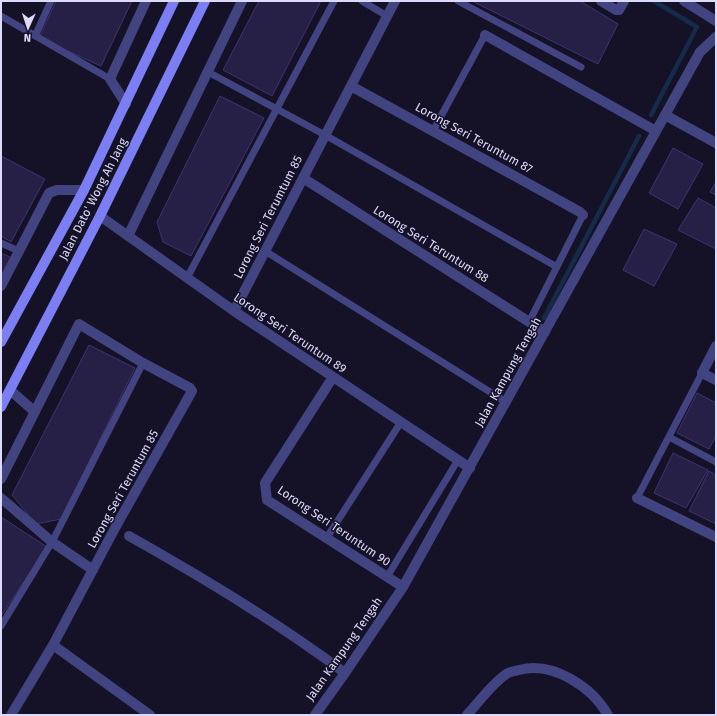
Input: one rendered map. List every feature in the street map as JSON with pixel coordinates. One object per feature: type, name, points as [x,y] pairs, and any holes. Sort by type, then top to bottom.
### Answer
[{"type":"main road","name":"Jalan Dato' Wong Ah Jang","points":[[1,342],[84,190],[174,1]]},
{"type":"main road","name":"Jalan Dato' Wong Ah Jang","points":[[1,408],[100,216],[205,1]]},
{"type":"street","points":[[126,104],[110,79],[146,1]]},
{"type":"street","points":[[128,236],[242,1]]},
{"type":"street","points":[[325,135],[395,1]]},
{"type":"street","points":[[601,1],[616,10],[619,10],[624,1]]},
{"type":"street","points":[[684,1],[716,21]]},
{"type":"street","points":[[485,35],[656,131]]},
{"type":"street","name":"Jalan Kampung Tengah","points":[[314,715],[345,673],[403,587],[700,52],[716,37]]},
{"type":"street","name":"Lorong Seri Teruntum 87","points":[[351,86],[583,215]]},
{"type":"street","points":[[665,115],[716,143]]},
{"type":"street","name":"Lorong Seri Terumtum 85","points":[[234,311],[325,135]]},
{"type":"street","name":"Lorong Seri Teruntum 88","points":[[303,178],[545,332]]},
{"type":"street","points":[[1,286],[49,193],[57,190],[84,190]]},
{"type":"street","name":"Lorong Seri Teruntum 89","points":[[100,216],[234,311],[470,468]]},
{"type":"street","name":"Lorong Seri Teruntum 85","points":[[11,715],[54,644],[115,528],[192,394],[190,388],[143,363],[79,324],[35,412]]},
{"type":"street","points":[[716,346],[702,373],[716,380]]},
{"type":"street","name":"Lorong Seri Teruntum 90","points":[[333,377],[265,483],[267,500],[403,587]]},
{"type":"street","points":[[1,479],[35,412],[10,390]]},
{"type":"street","points":[[1,498],[52,542],[93,570]]},
{"type":"street","points":[[637,498],[716,537]]},
{"type":"street","points":[[129,536],[219,588],[299,638],[345,673]]},
{"type":"street","points":[[54,644],[150,715]]},
{"type":"street","points":[[467,715],[505,674],[526,668],[553,670],[573,681],[600,701],[608,715]]},
{"type":"lane","points":[[34,36],[51,1]]},
{"type":"lane","points":[[187,278],[334,1]]},
{"type":"lane","points":[[362,1],[387,16]]},
{"type":"lane","points":[[458,1],[581,67]]},
{"type":"lane","points":[[1,16],[110,79]]},
{"type":"lane","points":[[433,131],[485,35]]},
{"type":"lane","points":[[208,72],[325,135],[557,267]]},
{"type":"lane","points":[[529,322],[583,215]]},
{"type":"lane","points":[[1,243],[19,251]]},
{"type":"lane","points":[[265,251],[506,402]]},
{"type":"lane","points":[[1,626],[52,542],[143,363]]},
{"type":"lane","points":[[637,498],[702,373]]},
{"type":"lane","points":[[326,539],[400,422]]},
{"type":"lane","points":[[669,437],[716,462]]},
{"type":"lane","points":[[387,577],[458,460]]},
{"type":"building","points":[[56,1],[132,1],[101,66],[39,38]]},
{"type":"building","points":[[259,1],[321,1],[272,96],[223,70]]},
{"type":"building","points":[[472,1],[580,1],[618,24],[598,64]]},
{"type":"building","points":[[220,96],[264,118],[191,256],[163,242],[157,222]]},
{"type":"building","points":[[673,148],[703,164],[678,209],[649,193]]},
{"type":"building","points":[[1,156],[45,179],[11,242],[1,236]]},
{"type":"building","points":[[716,182],[716,195],[710,192]]},
{"type":"building","points":[[698,198],[716,208],[716,249],[678,230]]},
{"type":"building","points":[[644,229],[677,244],[654,286],[623,270]]},
{"type":"building","points":[[1,253],[12,258],[1,280]]},
{"type":"building","points":[[89,345],[135,368],[61,519],[36,524],[12,495]]},
{"type":"building","points":[[697,393],[716,403],[716,436],[709,449],[677,433]]},
{"type":"building","points":[[673,453],[708,470],[686,508],[654,493]]},
{"type":"building","points":[[709,471],[716,475],[716,524],[689,511]]},
{"type":"building","points":[[1,517],[47,547],[1,616]]},
{"type":"waterway","points":[[651,115],[697,27],[654,1]]},
{"type":"waterway","points":[[544,318],[639,136]]}]
